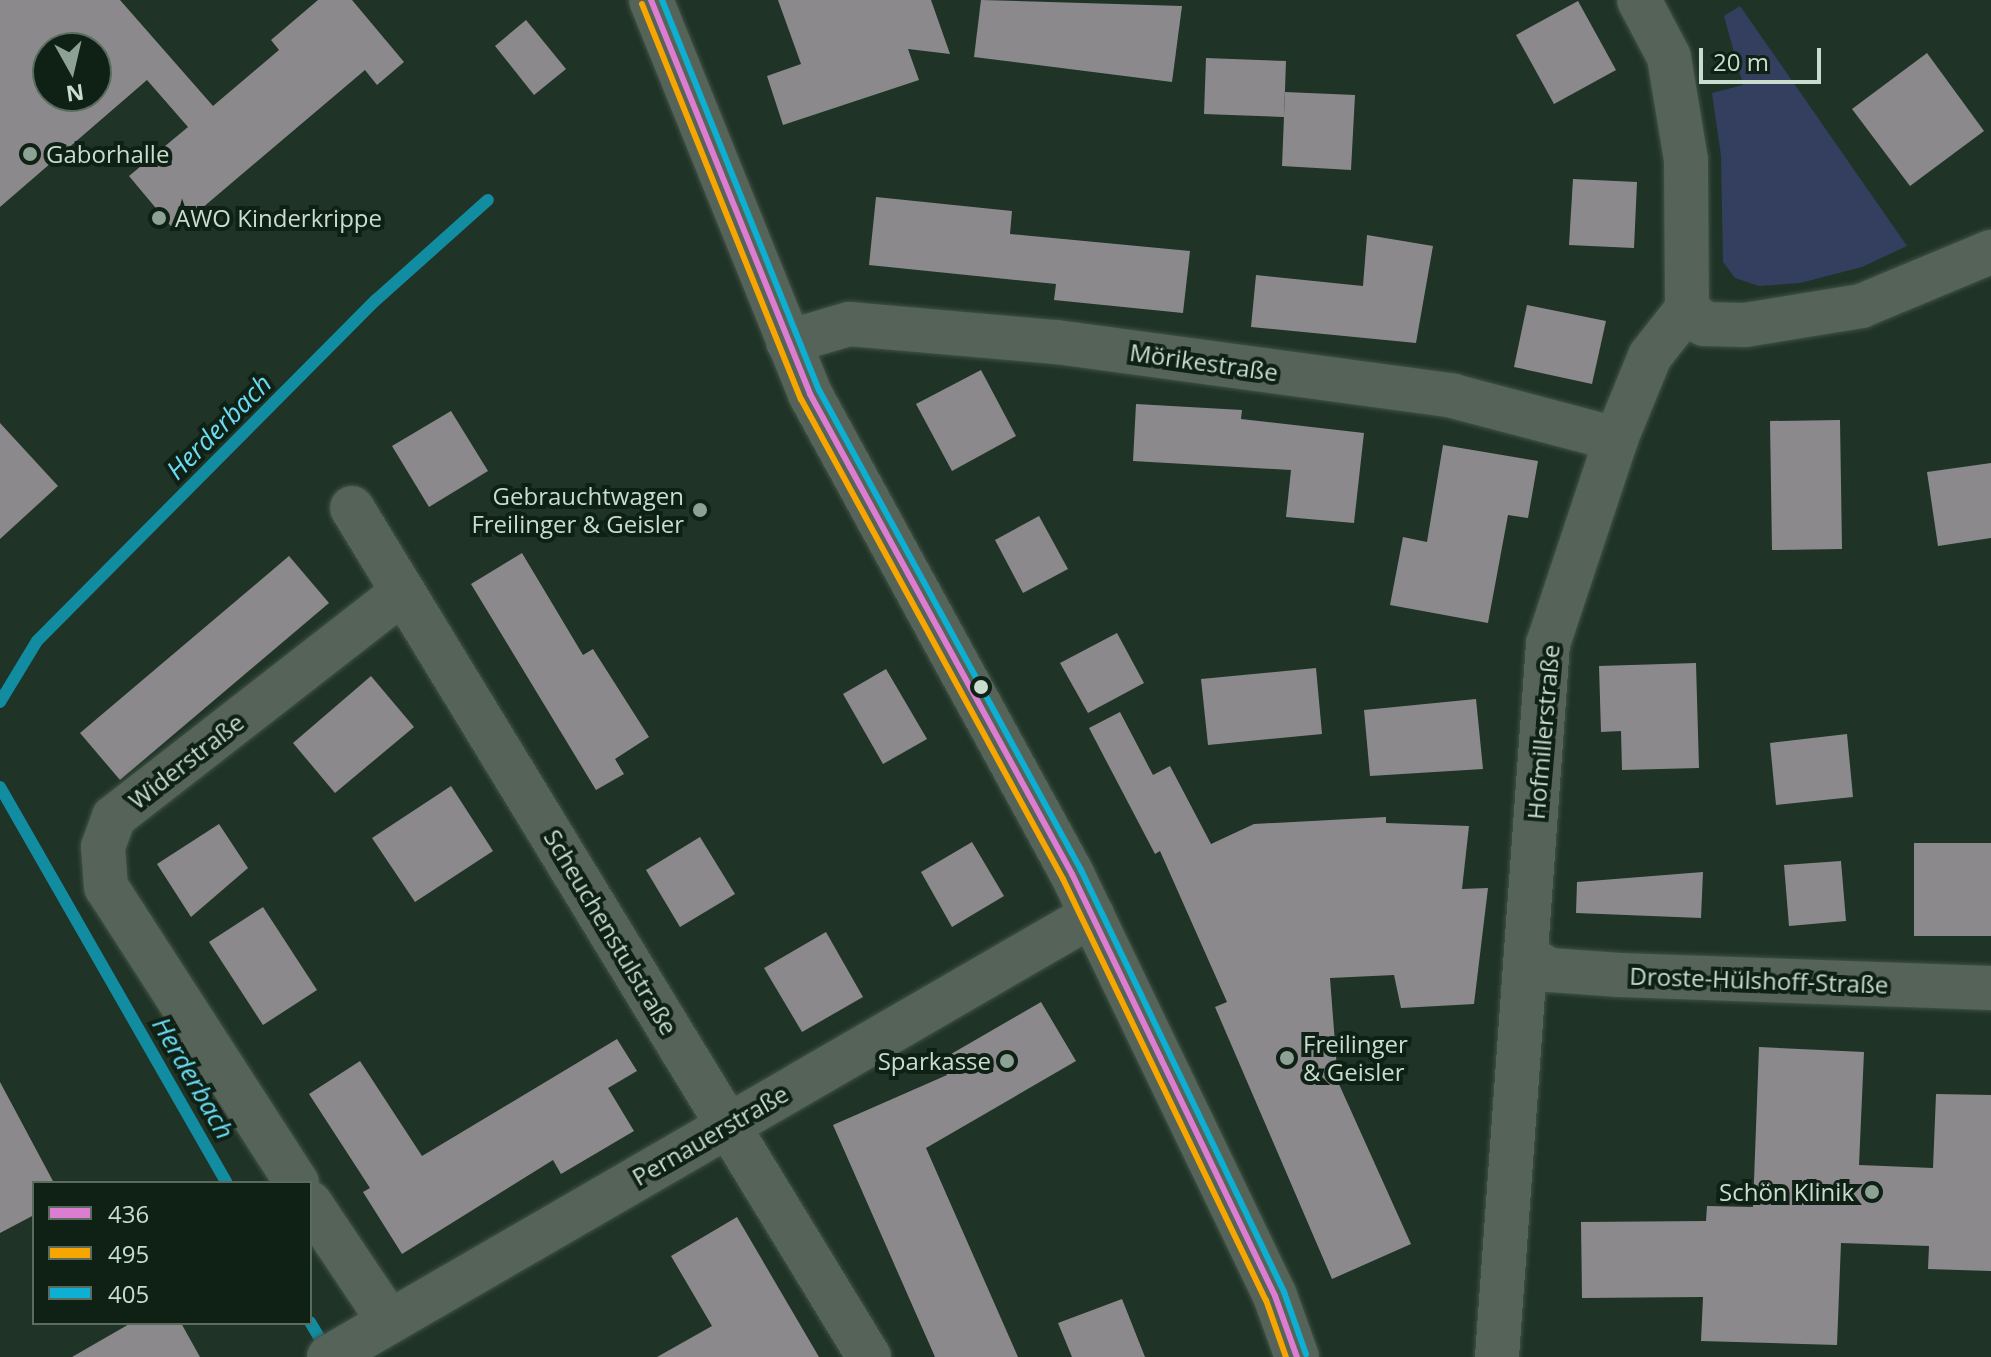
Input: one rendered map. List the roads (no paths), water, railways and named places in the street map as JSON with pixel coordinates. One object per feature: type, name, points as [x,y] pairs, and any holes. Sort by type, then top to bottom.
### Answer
[{"type":"street","points":[[651,0],[810,394],[1092,915],[1275,1296],[1297,1357]]},
{"type":"street","points":[[1639,0],[1669,57],[1686,160],[1687,309],[1704,324],[1745,325],[1861,306],[1991,252]]},
{"type":"street","name":"Hofmillerstraße","points":[[1497,1357],[1530,959],[1525,937],[1548,644],[1616,439],[1650,356],[1687,309]]},
{"type":"street","name":"Mörikestraße","points":[[788,342],[849,324],[1056,342],[1453,396],[1616,439]]},
{"type":"street","name":"Scheuchenstulstraße","points":[[352,508],[869,1357]]},
{"type":"street","name":"Widerstraße","points":[[296,1181],[106,887],[103,847],[114,817],[403,592]]},
{"type":"street","name":"Pernauerstraße","points":[[329,1357],[1092,915]]},
{"type":"street","name":"Droste-Hülshoff-Straße","points":[[1530,959],[1550,970],[1578,972],[1991,988]]},
{"type":"street","points":[[312,1207],[378,1329]]},
{"type":"waterway","name":"Herderbach","points":[[0,702],[37,641],[376,300],[488,200]]},
{"type":"waterway","name":"Herderbach","points":[[0,787],[226,1181]]},
{"type":"waterway","name":"Herderbach","points":[[312,1325],[327,1350]]},
{"type":"place","name":"Gaborhalle","points":[[30,154]]},
{"type":"place","name":"AWO Kinderkrippe","points":[[159,218]]},
{"type":"place","name":"Gebrauchtwagen Freilinger & Geisler","points":[[700,510]]},
{"type":"place","name":"Freilinger & Geisler","points":[[1287,1058]]},
{"type":"place","name":"Sparkasse","points":[[1007,1061]]},
{"type":"place","name":"Schön Klinik","points":[[1872,1192]]}]
